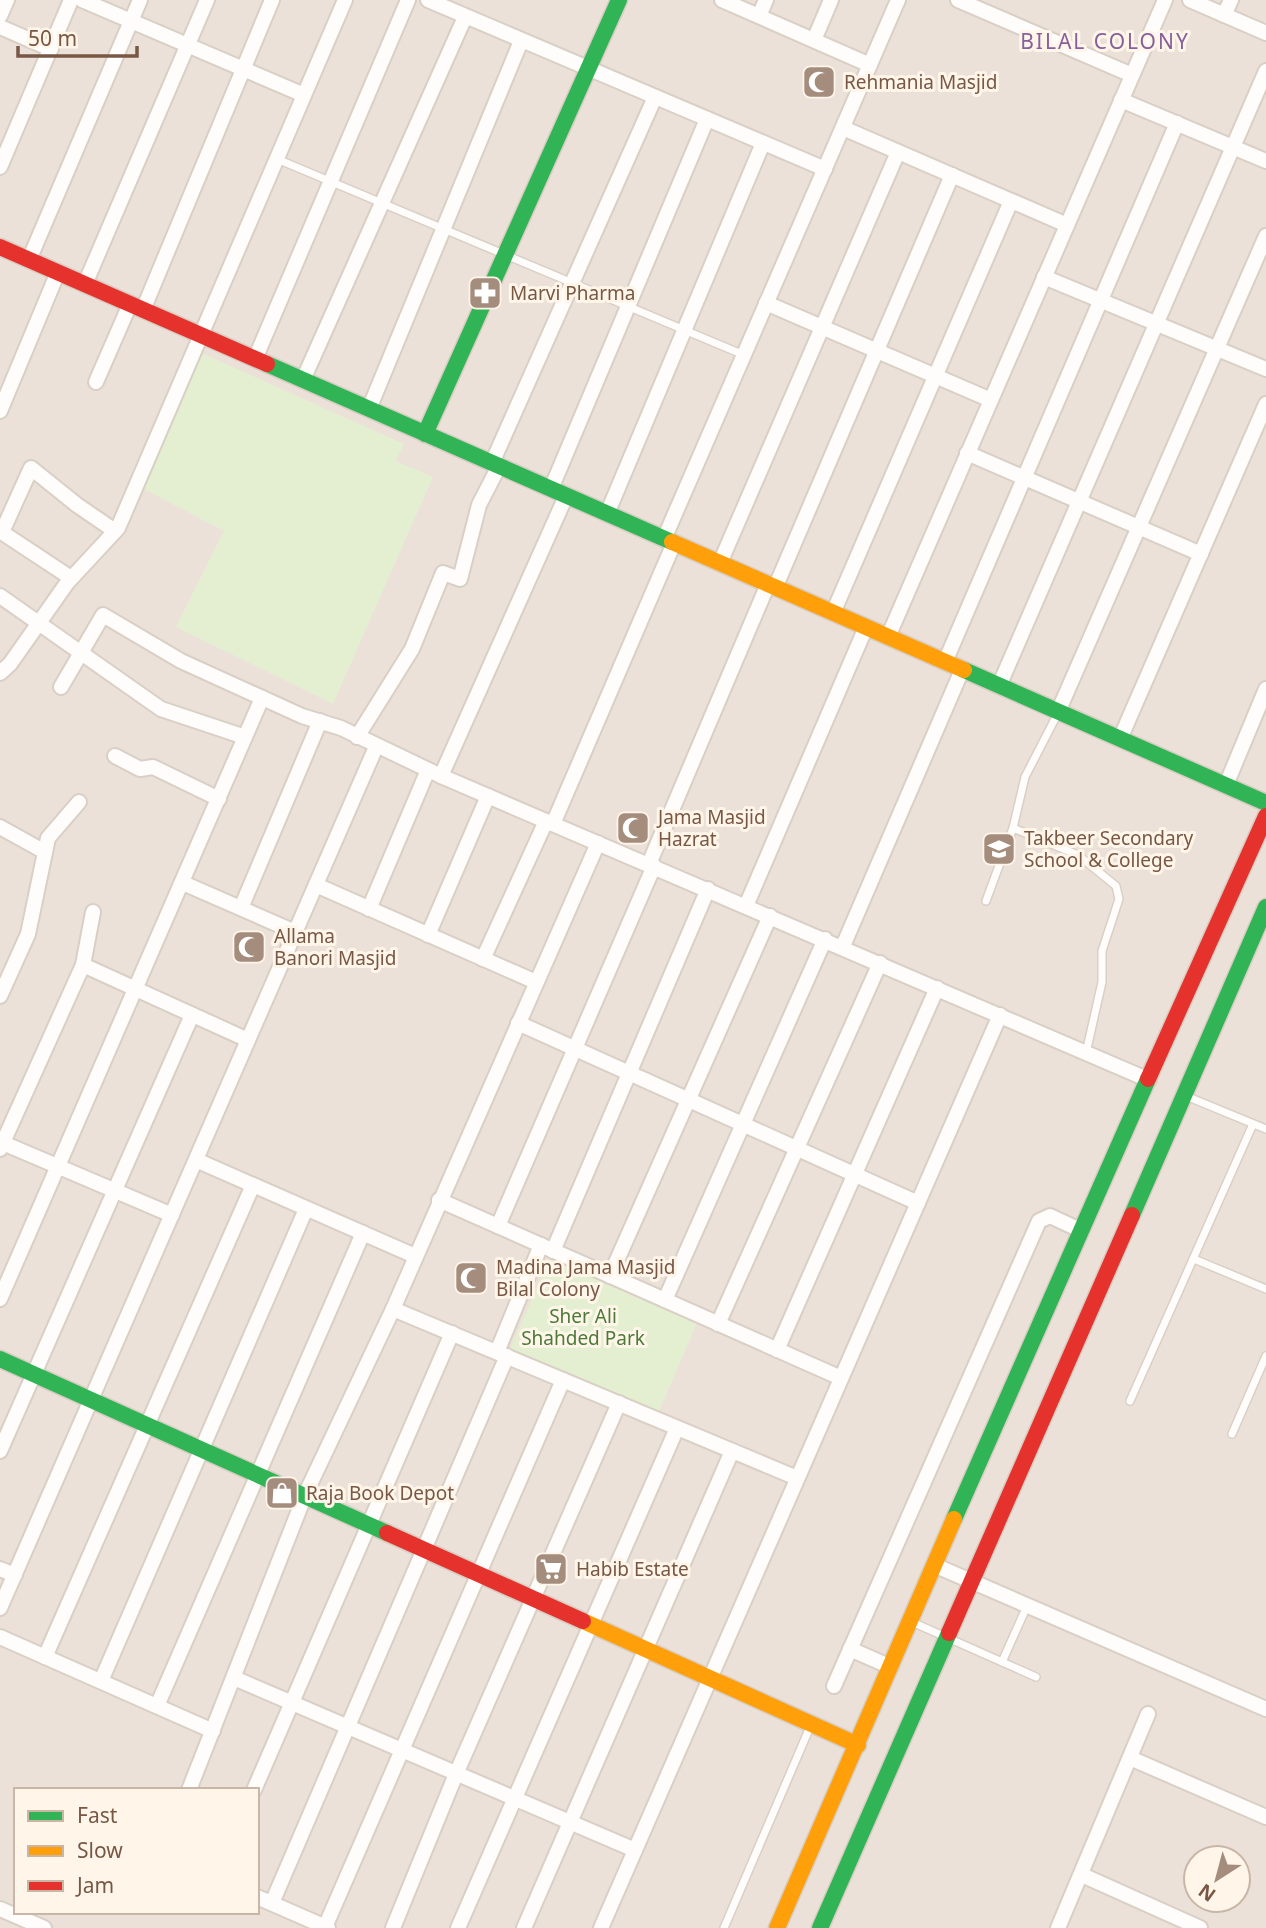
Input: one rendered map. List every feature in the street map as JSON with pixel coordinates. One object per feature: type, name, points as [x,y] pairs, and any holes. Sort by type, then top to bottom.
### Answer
[{"type":"street","points":[[0,16],[7,0]]},
{"type":"street","points":[[0,167],[71,0]]},
{"type":"street","points":[[82,0],[304,95]]},
{"type":"street","points":[[29,260],[140,0]]},
{"type":"street","points":[[85,285],[207,0]]},
{"type":"street","points":[[96,382],[136,307],[272,0]]},
{"type":"street","points":[[0,673],[71,578],[115,531],[345,0]]},
{"type":"street","points":[[255,359],[408,0]]},
{"type":"street","points":[[428,0],[460,10],[521,41],[825,169]]},
{"type":"street","points":[[425,434],[620,0]]},
{"type":"street","points":[[722,0],[870,65]]},
{"type":"street","points":[[759,16],[766,0]]},
{"type":"street","points":[[814,40],[831,0]]},
{"type":"street","points":[[483,958],[549,822],[669,541],[766,303],[898,0]]},
{"type":"street","points":[[958,0],[1132,75]]},
{"type":"street","points":[[887,637],[1165,0]]},
{"type":"street","points":[[1190,0],[1266,33]]},
{"type":"street","points":[[1224,15],[1231,0]]},
{"type":"street","points":[[303,380],[382,203],[460,10]]},
{"type":"street","points":[[0,27],[51,49]]},
{"type":"street","points":[[369,409],[521,41]]},
{"type":"street","points":[[999,686],[1266,71]]},
{"type":"street","points":[[357,737],[412,649],[443,573],[460,579],[479,505],[495,465],[655,97]]},
{"type":"street","points":[[1121,100],[1266,161]]},
{"type":"street","points":[[551,489],[707,119]]},
{"type":"street","points":[[945,662],[1177,123]]},
{"type":"street","points":[[843,128],[1067,225]]},
{"type":"street","points":[[607,514],[763,143]]},
{"type":"street","points":[[720,564],[898,152]]},
{"type":"street","points":[[498,1226],[771,586],[877,351],[952,175]]},
{"type":"street","points":[[833,613],[1011,201]]},
{"type":"street","points":[[1058,712],[1266,236]]},
{"type":"street","points":[[0,247],[1266,803]]},
{"type":"street","points":[[0,411],[58,272]]},
{"type":"street","points":[[1044,277],[1266,369]]},
{"type":"street","points":[[766,303],[990,400]]},
{"type":"street","points":[[1120,739],[1266,404]]},
{"type":"street","points":[[967,453],[1201,554]]},
{"type":"street","points":[[71,578],[1,531],[32,468],[77,505],[115,531]]},
{"type":"street","points":[[369,909],[566,496]]},
{"type":"street","points":[[0,596],[161,709],[245,737]]},
{"type":"street","points":[[61,687],[103,615],[181,661],[262,698],[1149,1080]]},
{"type":"street","points":[[746,906],[866,627]]},
{"type":"street","points":[[843,946],[962,670]]},
{"type":"street","points":[[1226,785],[1266,689]]},
{"type":"street","points":[[0,1299],[138,990],[262,698]]},
{"type":"street","points":[[241,908],[320,722]]},
{"type":"street","points":[[0,1608],[376,747]]},
{"type":"street","points":[[115,756],[140,769],[153,767],[219,799]]},
{"type":"street","points":[[428,935],[488,796]]},
{"type":"street","points":[[0,996],[28,934],[47,838],[79,802]]},
{"type":"street","points":[[777,1928],[859,1745],[1075,1228],[1149,1080],[1266,816]]},
{"type":"street","points":[[1,830],[45,852]]},
{"type":"street","points":[[190,1788],[305,1495],[393,1309],[598,843]]},
{"type":"street","points":[[183,883],[295,932]]},
{"type":"street","points":[[316,886],[536,982]]},
{"type":"street","points":[[272,1903],[547,1248],[629,1073],[708,889]]},
{"type":"street","points":[[820,1928],[1266,907]]},
{"type":"street","points":[[93,912],[83,965],[1,1146],[172,1214]]},
{"type":"street","points":[[610,1276],[771,916]]},
{"type":"street","points":[[665,1300],[825,939]]},
{"type":"street","points":[[718,1324],[880,963]]},
{"type":"street","points":[[83,965],[248,1040]]},
{"type":"street","points":[[777,1350],[937,988]]},
{"type":"street","points":[[0,1451],[192,1015]]},
{"type":"street","points":[[601,1928],[1000,1015]]},
{"type":"street","points":[[518,1023],[918,1203]]},
{"type":"street","points":[[196,1160],[415,1256]]},
{"type":"street","points":[[46,1657],[253,1185]]},
{"type":"street","points":[[439,1200],[841,1378]]},
{"type":"street","points":[[101,1681],[306,1209]]},
{"type":"street","points":[[834,1686],[862,1654],[1039,1221],[1050,1216],[1075,1228]]},
{"type":"street","points":[[157,1706],[363,1233]]},
{"type":"street","points":[[393,1309],[797,1478]]},
{"type":"street","points":[[255,1788],[452,1333]]},
{"type":"street","points":[[0,1359],[259,1474],[810,1726],[859,1745]]},
{"type":"street","points":[[259,1898],[327,1927],[563,1380]]},
{"type":"street","points":[[393,1928],[456,1773],[619,1403]]},
{"type":"street","points":[[458,1928],[677,1427]]},
{"type":"street","points":[[524,1928],[732,1451]]},
{"type":"street","points":[[934,1565],[1266,1709]]},
{"type":"street","points":[[0,1569],[15,1575]]},
{"type":"street","points":[[0,1637],[213,1731]]},
{"type":"street","points":[[862,1654],[891,1667]]},
{"type":"street","points":[[234,1678],[635,1850]]},
{"type":"street","points":[[1058,1928],[1148,1714]]},
{"type":"street","points":[[1130,1758],[1266,1817]]},
{"type":"street","points":[[1082,1875],[1200,1928]]},
{"type":"street","points":[[0,1909],[44,1928]]},
{"type":"lane","points":[[277,159],[744,355]]},
{"type":"lane","points":[[986,901],[1013,828],[1025,777],[1058,712]]},
{"type":"lane","points":[[1013,828],[1078,856],[1116,886],[1119,898],[1102,951],[1102,982],[1086,1053]]},
{"type":"lane","points":[[1184,1095],[1266,1129]]},
{"type":"lane","points":[[1130,1401],[1253,1124]]},
{"type":"lane","points":[[1194,1259],[1266,1289]]},
{"type":"lane","points":[[1232,1434],[1266,1356]]},
{"type":"lane","points":[[1002,1662],[1027,1606]]},
{"type":"lane","points":[[911,1621],[1036,1677]]},
{"type":"lane","points":[[724,1928],[810,1726]]},
{"type":"shaded area","points":[[0,0],[1266,0],[1266,1928],[0,1928]]},
{"type":"green space","points":[[195,350],[404,444],[396,461],[433,477],[333,704],[176,627],[224,531],[136,485]]},
{"type":"green space","name":"Sher Ali Shahded Park","points":[[553,1251],[700,1316],[656,1419],[507,1356]]},
{"type":"traffic: fast","points":[[425,434],[619,0]]},
{"type":"traffic: fast","points":[[267,364],[672,542]]},
{"type":"traffic: fast","points":[[964,670],[1266,803]]},
{"type":"traffic: fast","points":[[1132,1215],[1266,907]]},
{"type":"traffic: fast","points":[[954,1519],[1148,1079]]},
{"type":"traffic: fast","points":[[0,1359],[387,1533]]},
{"type":"traffic: fast","points":[[820,1928],[949,1633]]},
{"type":"traffic: slow","points":[[672,542],[964,670]]},
{"type":"traffic: slow","points":[[777,1928],[954,1519]]},
{"type":"traffic: slow","points":[[583,1621],[858,1745]]},
{"type":"traffic: jam","points":[[0,247],[267,364]]},
{"type":"traffic: jam","points":[[1148,1079],[1266,816]]},
{"type":"traffic: jam","points":[[949,1633],[1132,1215]]},
{"type":"traffic: jam","points":[[387,1533],[583,1621]]},
{"type":"place","name":"Rehmania Masjid","points":[[819,82]]},
{"type":"place","name":"Marvi Pharma","points":[[485,293]]},
{"type":"place","name":"Jama Masjid Hazrat","points":[[633,828]]},
{"type":"place","name":"Takbeer Secondary School & College","points":[[999,849]]},
{"type":"place","name":"Allama Banori Masjid","points":[[249,947]]},
{"type":"place","name":"Madina Jama Masjid Bilal Colony","points":[[471,1278]]},
{"type":"place","name":"Raja Book Depot","points":[[282,1493]]},
{"type":"place","name":"Habib Estate","points":[[551,1569]]},
{"type":"district","name":"BILAL COLONY","points":[[1105,42]]}]
